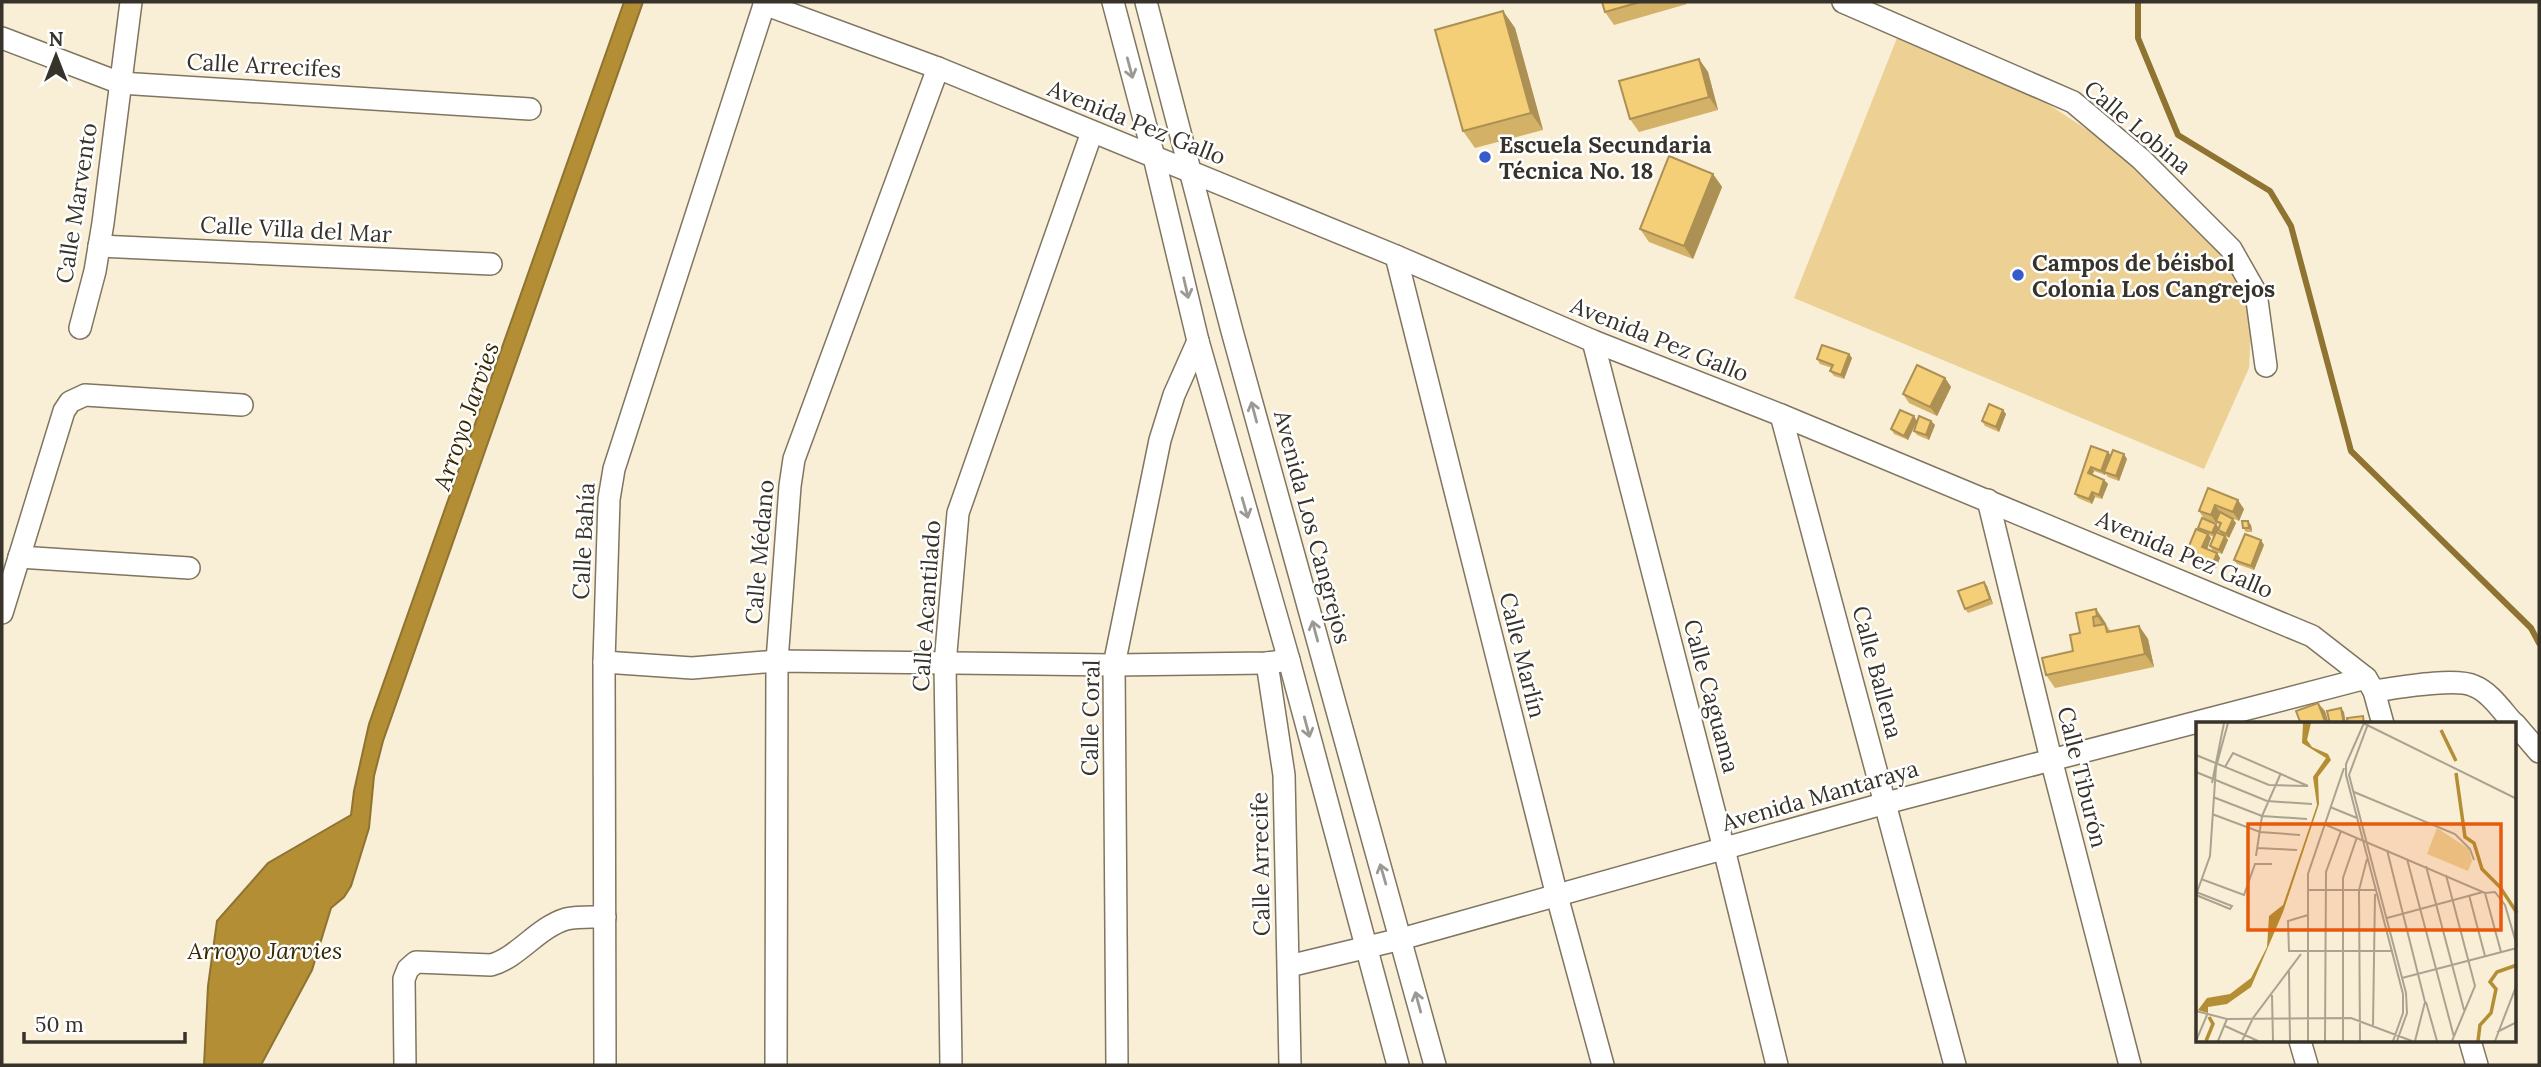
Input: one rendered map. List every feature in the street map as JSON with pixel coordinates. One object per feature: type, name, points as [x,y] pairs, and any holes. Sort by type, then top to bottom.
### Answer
[{"type":"street","name":"Calle Marvento","points":[[80,328],[99,246],[131,2]]},
{"type":"street","points":[[1112,2],[1154,157],[1198,341],[1289,660],[1398,1065]]},
{"type":"street","name":"Avenida Los Cangrejos","points":[[1146,2],[1243,370],[1434,1065]]},
{"type":"street","name":"Calle Lobina","points":[[1843,2],[2073,102],[2141,159],[2231,249],[2256,293],[2266,366]]},
{"type":"street","name":"Avenida Pez Gallo","points":[[765,3],[938,68],[2312,636],[2370,684]]},
{"type":"street","name":"Calle Bahía","points":[[605,1065],[604,662],[609,499],[614,469],[765,3]]},
{"type":"street","name":"Calle Arrecifes","points":[[2,38],[120,83],[530,109]]},
{"type":"street","name":"Calle Médano","points":[[776,1065],[777,661],[794,459],[938,68]]},
{"type":"street","name":"Calle Acantilado","points":[[951,1065],[946,664],[958,513],[1092,132]]},
{"type":"street","name":"Calle Villa del Mar","points":[[99,246],[491,264]]},
{"type":"street","name":"Calle Marlín","points":[[1396,256],[1557,896],[1603,1065]]},
{"type":"street","name":"Calle Coral","points":[[1117,1065],[1114,665],[1160,440],[1174,395],[1198,341]]},
{"type":"street","name":"Calle Caguama","points":[[1593,341],[1777,1065]]},
{"type":"street","points":[[2,613],[64,411],[76,398],[85,395],[242,405]]},
{"type":"street","name":"Calle Ballena","points":[[1781,415],[1955,1065]]},
{"type":"street","name":"Calle Tiburón","points":[[1988,500],[2130,1065]]},
{"type":"street","points":[[19,557],[189,568]]},
{"type":"street","points":[[604,662],[692,668],[777,661],[1114,665],[1267,663],[1289,660]]},
{"type":"street","name":"Calle Arrecife","points":[[1267,663],[1284,775],[1290,1065]]},
{"type":"street","points":[[2382,722],[2370,684],[2473,685],[2483,691],[2513,722]]},
{"type":"street","name":"Avenida Mantaraya","points":[[2216,720],[2370,684]]},
{"type":"street","name":"Avenida Mantaraya","points":[[1289,966],[1401,939],[2051,759],[2196,725]]},
{"type":"street","points":[[2516,725],[2539,752]]},
{"type":"street","points":[[405,1065],[404,979],[408,969],[416,962],[491,965],[501,962],[564,920],[605,917]]},
{"type":"street","points":[[2300,1042],[2307,1065]]},
{"type":"street","points":[[2470,1042],[2477,1065]]},
{"type":"shaded area","name":"Campos de béisbol Colonia Los Cangrejos","points":[[1897,38],[2045,102],[2109,144],[2219,252],[2252,310],[2249,368],[2204,469],[1794,298]]},
{"type":"water","name":"Arroyo Jarvies","points":[[624,2],[643,2],[383,741],[374,776],[369,828],[351,886],[344,897],[331,908],[312,970],[261,1065],[204,1065],[208,986],[217,921],[268,863],[351,815],[369,724]]},
{"type":"building","points":[[1602,2],[1640,2],[1605,12]]},
{"type":"building","points":[[1503,11],[1531,113],[1463,131],[1435,30]]},
{"type":"building","points":[[1699,59],[1709,97],[1630,119],[1619,81]]},
{"type":"building","points":[[1669,156],[1713,174],[1684,246],[1640,229]]},
{"type":"building","points":[[1822,345],[1849,354],[1841,375],[1830,371],[1833,365],[1817,359]]},
{"type":"building","points":[[1917,365],[1945,378],[1930,407],[1903,394]]},
{"type":"building","points":[[1989,404],[2003,410],[1996,427],[1982,421]]},
{"type":"building","points":[[1900,410],[1914,416],[1904,436],[1891,429]]},
{"type":"building","points":[[1919,416],[1931,421],[1926,435],[1914,431]]},
{"type":"building","points":[[2091,446],[2108,452],[2101,471],[2091,467],[2088,473],[2104,480],[2099,495],[2092,492],[2089,499],[2075,494]]},
{"type":"building","points":[[2113,450],[2124,454],[2116,476],[2104,472]]},
{"type":"building","points":[[2208,488],[2238,500],[2233,512],[2215,505],[2211,515],[2199,511]]},
{"type":"building","points":[[2220,512],[2233,519],[2226,534],[2218,530],[2221,523],[2216,521]]},
{"type":"building","points":[[2202,518],[2216,524],[2212,533],[2198,528]]},
{"type":"building","points":[[2242,521],[2248,521],[2249,528],[2243,528]]},
{"type":"building","points":[[2196,529],[2208,534],[2202,547],[2217,553],[2213,563],[2186,553]]},
{"type":"building","points":[[2216,532],[2225,536],[2219,550],[2210,546]]},
{"type":"building","points":[[2245,534],[2261,540],[2251,566],[2234,560]]},
{"type":"building","points":[[1984,582],[1990,599],[1965,609],[1958,591]]},
{"type":"building","points":[[2096,609],[2094,626],[2105,624],[2107,632],[2139,626],[2145,654],[2046,675],[2042,658],[2073,651],[2070,635],[2080,633],[2076,613]]},
{"type":"building","points":[[2318,703],[2325,722],[2300,722],[2296,711]]},
{"type":"building","points":[[2341,708],[2344,722],[2330,722],[2327,711]]},
{"type":"building","points":[[2363,716],[2364,722],[2348,722],[2347,718]]},
{"type":"waterway","points":[[2138,2],[2138,38],[2178,135],[2270,191],[2291,226],[2351,451],[2531,628],[2539,643]]},
{"type":"place","name":"Escuela Secundaria Técnica No. 18","points":[[1485,157]]},
{"type":"place","name":"Campos de béisbol Colonia Los Cangrejos","points":[[2018,275]]}]
